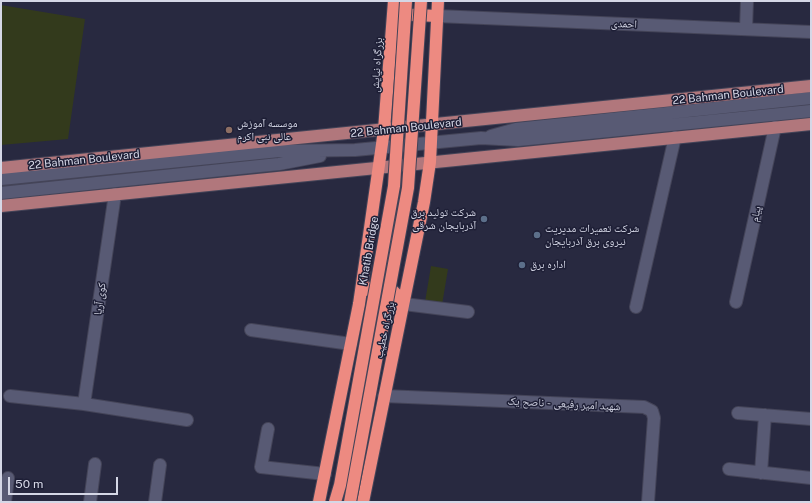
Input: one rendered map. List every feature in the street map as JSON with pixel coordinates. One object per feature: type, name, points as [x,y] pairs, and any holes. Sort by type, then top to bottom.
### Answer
[{"type":"highway","name":"بزرگراه نیایش","points":[[379,167],[384,130],[394,1]]},
{"type":"highway","name":"Khatib Bridge","points":[[335,502],[340,486],[394,186],[406,1]]},
{"type":"highway","points":[[350,502],[408,188],[421,1]]},
{"type":"highway","points":[[432,125],[438,1]]},
{"type":"highway","points":[[393,14],[437,16]]},
{"type":"highway","name":"بزرگراه خطیب","points":[[363,502],[403,308],[430,162],[432,125]]},
{"type":"highway","points":[[319,502],[359,304],[379,167]]},
{"type":"highway","points":[[365,263],[374,276],[388,280],[396,279],[410,270]]},
{"type":"highway","points":[[359,304],[365,292],[376,285],[389,287],[400,298],[403,308]]},
{"type":"main road","name":"22 Bahman Boulevard","points":[[1,168],[811,86]]},
{"type":"main road","points":[[1,206],[811,124]]},
{"type":"street","points":[[746,29],[747,1]]},
{"type":"street","name":"احمدی","points":[[437,16],[811,32]]},
{"type":"street","points":[[1,193],[279,164],[355,150],[481,138],[516,129],[811,98]]},
{"type":"street","points":[[481,138],[518,140],[811,112]]},
{"type":"street","name":"پیام","points":[[736,302],[775,127]]},
{"type":"street","points":[[636,307],[675,137]]},
{"type":"street","points":[[1,179],[279,151],[355,150]]},
{"type":"street","name":"کوی آریا","points":[[84,404],[116,194]]},
{"type":"street","points":[[403,308],[468,312]]},
{"type":"street","points":[[251,330],[351,344]]},
{"type":"street","points":[[10,396],[84,404],[187,420]]},
{"type":"street","name":"شهید امیر رفیعی - ناصح یک","points":[[384,396],[644,407],[652,411],[654,418],[648,502]]},
{"type":"street","points":[[738,413],[811,418]]},
{"type":"street","points":[[761,472],[765,415]]},
{"type":"street","points":[[268,429],[261,467],[325,474]]},
{"type":"street","points":[[90,502],[95,464]]},
{"type":"street","points":[[156,502],[160,465]]},
{"type":"street","points":[[730,469],[811,478]]},
{"type":"street","points":[[6,502],[8,478]]},
{"type":"green space","points":[[1,5],[85,19],[68,139],[1,145]]},
{"type":"green space","points":[[431,266],[448,269],[442,305],[425,302]]},
{"type":"place","name":"موسسه آموزش عالی نبی اکرم","points":[[229,130]]},
{"type":"place","name":"شرکت تولید برق آذربایجان شرقی","points":[[484,219]]},
{"type":"place","name":"شرکت تعمیرات مدیریت نیروی برق آذربایجان","points":[[537,235]]},
{"type":"place","name":"اداره برق","points":[[522,265]]}]
